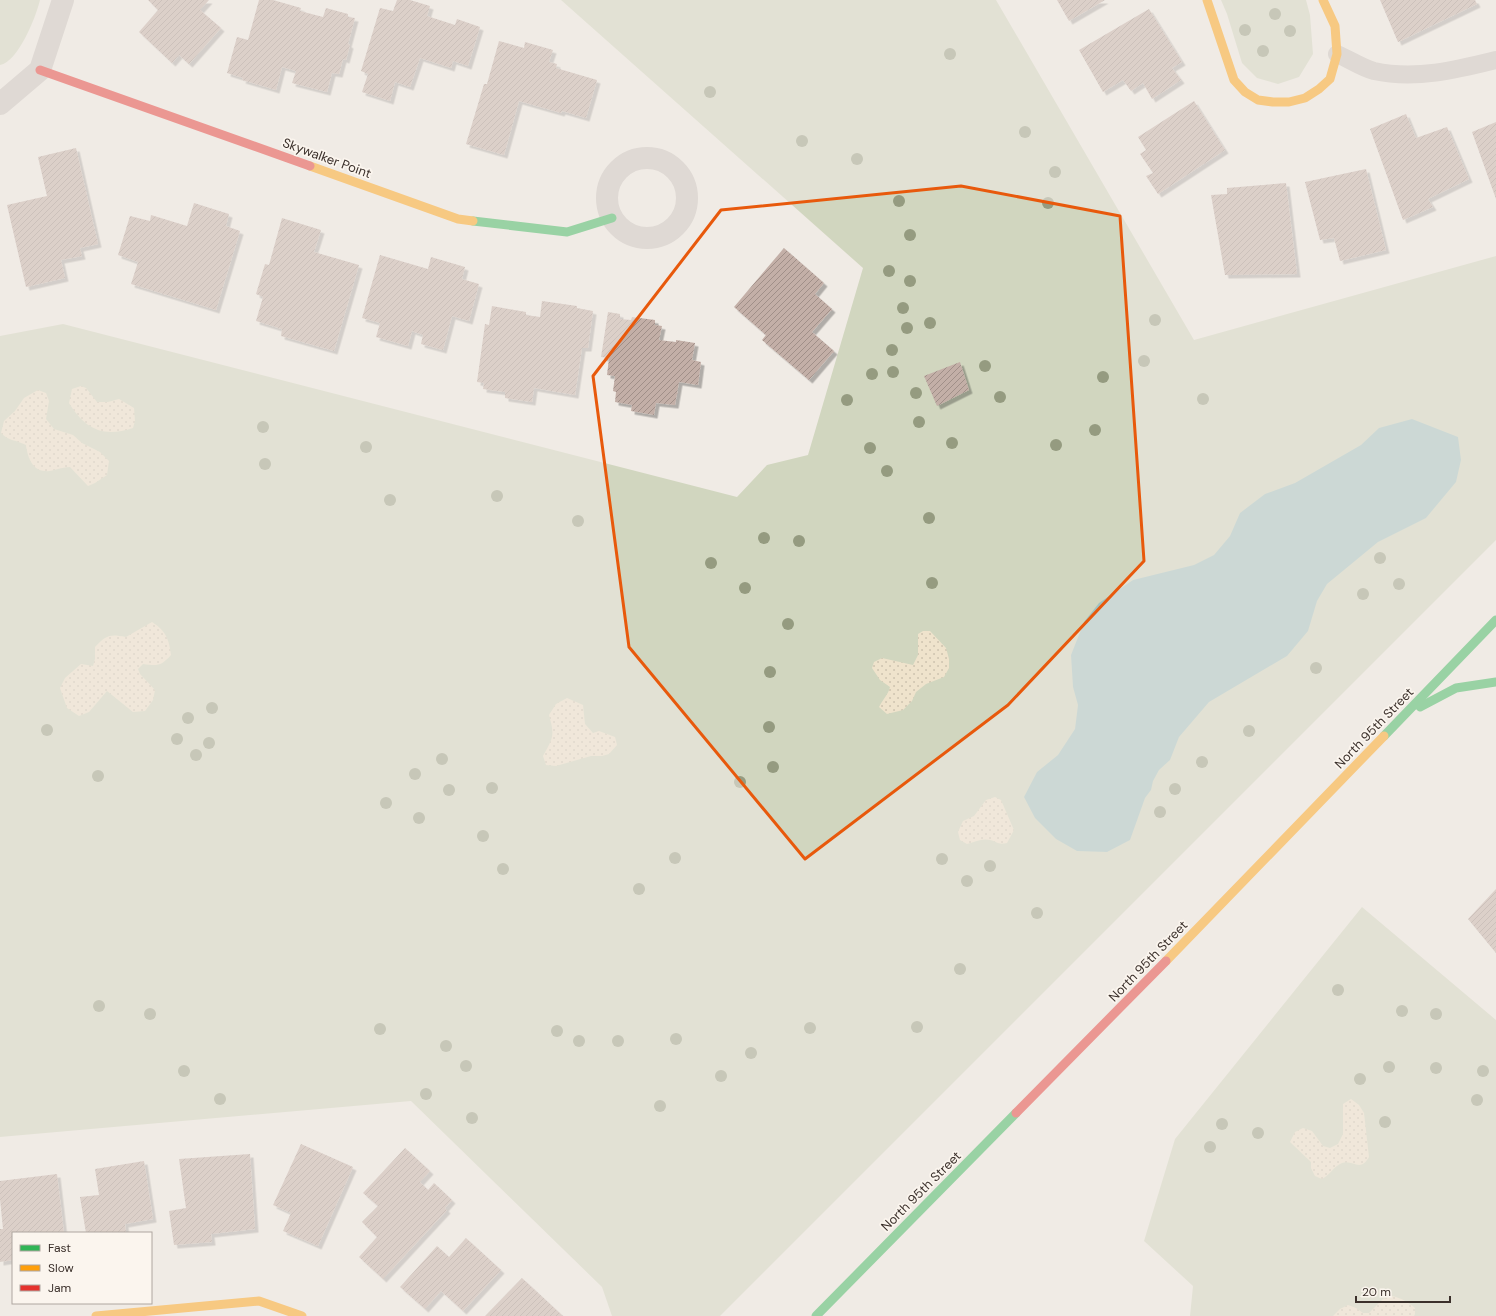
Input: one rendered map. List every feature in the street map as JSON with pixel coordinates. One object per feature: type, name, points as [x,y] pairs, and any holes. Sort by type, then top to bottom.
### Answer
[{"type":"street","points":[[0,104],[40,70],[62,0]]},
{"type":"street","points":[[1207,0],[1234,80],[1245,92],[1258,100],[1273,102],[1289,102],[1305,98],[1319,89],[1330,79],[1337,54],[1335,26],[1323,0]]},
{"type":"street","name":"Skywalker Point","points":[[40,70],[458,218],[567,232],[612,218]]},
{"type":"street","name":"North 95th Street","points":[[816,1316],[1151,977],[1496,620]]},
{"type":"street","points":[[1404,714],[1456,688],[1496,682]]},
{"type":"street","points":[[96,1316],[259,1301],[302,1316]]},
{"type":"lane","points":[[1337,54],[1373,71],[1415,76],[1468,67],[1496,60]]},
{"type":"highlighted area","points":[[961,186],[1120,216],[1144,561],[1008,705],[805,859],[629,647],[593,376],[721,210]]},
{"type":"green space","points":[[0,0],[40,0],[35,17],[20,48],[7,62],[0,65]]},
{"type":"green space","points":[[561,0],[996,0],[1194,340],[1496,256],[1496,540],[720,1316],[612,1316],[602,1287],[411,1101],[0,1137],[0,336],[63,324],[737,497],[767,465],[808,455],[863,268]]},
{"type":"green space","points":[[1221,0],[1306,0],[1310,15],[1313,54],[1299,77],[1278,84],[1257,78],[1242,63],[1227,14]]},
{"type":"green space","points":[[1362,907],[1496,1020],[1496,1316],[1190,1316],[1193,1286],[1144,1241],[1175,1139]]},
{"type":"sand","points":[[81,386],[86,388],[97,402],[108,402],[119,399],[134,408],[135,421],[133,428],[113,432],[96,429],[88,425],[75,412],[69,403],[72,389]]},
{"type":"sand","points":[[38,390],[46,393],[49,401],[46,419],[54,429],[73,435],[82,443],[100,452],[109,461],[107,475],[88,486],[70,467],[51,471],[40,470],[31,462],[26,445],[7,438],[1,433],[4,421],[15,411],[24,398]]},
{"type":"sand","points":[[152,622],[164,632],[169,644],[171,655],[162,663],[156,665],[143,664],[138,669],[140,674],[155,690],[153,700],[145,711],[133,712],[107,691],[89,712],[79,716],[67,708],[60,688],[65,678],[81,664],[93,666],[95,659],[95,647],[109,636],[126,637]]},
{"type":"sand","points":[[923,631],[930,631],[946,648],[949,659],[949,668],[944,677],[926,684],[916,692],[912,701],[903,710],[887,714],[879,707],[890,687],[880,680],[872,668],[874,662],[882,658],[913,665],[918,655],[918,634]]},
{"type":"sand","points":[[567,698],[583,705],[585,724],[593,733],[599,731],[615,737],[617,745],[609,754],[602,756],[591,756],[556,766],[546,765],[543,756],[552,737],[552,728],[549,715],[556,704]]},
{"type":"sand","points":[[995,797],[1001,800],[1014,830],[1007,843],[1004,844],[990,840],[978,840],[967,844],[960,840],[958,832],[963,821],[974,816],[986,800]]},
{"type":"sand","points":[[1351,1099],[1359,1105],[1364,1113],[1369,1157],[1366,1162],[1359,1165],[1346,1162],[1342,1163],[1322,1179],[1315,1176],[1311,1168],[1311,1162],[1290,1142],[1295,1132],[1303,1128],[1312,1131],[1323,1146],[1330,1148],[1338,1144],[1343,1134],[1343,1104]]},
{"type":"sand","points":[[1392,1296],[1404,1300],[1415,1308],[1414,1316],[1333,1316],[1340,1309],[1348,1305],[1363,1313],[1369,1313],[1383,1299]]},
{"type":"water","points":[[1412,419],[1458,437],[1461,460],[1456,482],[1426,518],[1378,542],[1327,584],[1317,601],[1308,631],[1287,656],[1209,702],[1179,737],[1170,760],[1159,770],[1153,781],[1151,790],[1145,798],[1130,840],[1107,852],[1077,851],[1056,839],[1035,818],[1024,797],[1037,772],[1058,755],[1075,729],[1078,705],[1073,687],[1071,655],[1084,622],[1099,603],[1133,580],[1194,565],[1214,555],[1230,536],[1240,513],[1265,494],[1295,483],[1361,445],[1379,428]]},
{"type":"building","points":[[148,0],[209,0],[200,10],[221,28],[189,64],[179,55],[172,63],[139,32],[158,10]]},
{"type":"building","points":[[259,0],[273,0],[301,8],[300,11],[323,17],[326,8],[348,14],[348,17],[355,18],[348,44],[350,45],[346,60],[343,59],[339,74],[332,73],[327,92],[292,83],[296,71],[282,67],[276,90],[242,80],[243,78],[227,73],[237,37],[248,40]]},
{"type":"building","points":[[397,0],[410,0],[430,6],[427,16],[455,25],[457,19],[480,27],[468,66],[453,61],[451,68],[420,58],[410,87],[395,82],[390,101],[362,92],[368,74],[361,71],[380,8],[393,11]]},
{"type":"building","points":[[1057,0],[1105,0],[1069,21]]},
{"type":"building","points":[[1380,0],[1475,0],[1477,4],[1398,42]]},
{"type":"building","points":[[1149,9],[1182,62],[1172,68],[1181,80],[1152,99],[1143,83],[1131,91],[1123,80],[1103,92],[1079,50]]},
{"type":"building","points":[[499,41],[524,48],[525,42],[553,50],[549,62],[557,64],[556,68],[597,80],[586,118],[562,111],[561,113],[519,101],[504,155],[466,144],[484,84],[487,84]]},
{"type":"building","points":[[1194,101],[1225,150],[1158,194],[1146,176],[1153,173],[1140,154],[1146,150],[1138,137]]},
{"type":"building","points":[[1406,114],[1416,138],[1447,127],[1469,179],[1428,199],[1433,207],[1403,220],[1370,129]]},
{"type":"building","points":[[1496,122],[1496,199],[1472,132]]},
{"type":"building","points":[[76,148],[98,244],[80,248],[82,256],[61,260],[65,278],[26,287],[7,205],[47,196],[38,157]]},
{"type":"building","points":[[1366,169],[1386,250],[1340,261],[1334,238],[1320,240],[1305,182]]},
{"type":"building","points":[[1286,183],[1297,274],[1225,275],[1211,195],[1227,194],[1227,188]]},
{"type":"building","points":[[194,203],[229,214],[226,226],[240,231],[216,310],[131,284],[138,262],[118,255],[130,216],[150,221],[151,215],[187,226]]},
{"type":"building","points":[[282,218],[321,230],[314,252],[359,265],[334,351],[281,336],[282,329],[256,321],[263,297],[256,294],[265,264],[269,265]]},
{"type":"building","points":[[784,248],[824,283],[815,294],[832,309],[812,332],[834,351],[809,380],[762,340],[766,335],[734,307]]},
{"type":"building","points":[[380,255],[428,269],[431,257],[465,267],[462,279],[479,284],[469,321],[452,316],[443,350],[421,344],[423,335],[412,331],[408,346],[376,337],[380,323],[362,318]]},
{"type":"building","points":[[542,301],[577,306],[577,308],[593,311],[588,348],[582,348],[575,395],[534,388],[532,402],[505,398],[505,392],[483,389],[484,383],[477,382],[485,324],[489,325],[492,306],[526,312],[526,315],[540,317]]},
{"type":"building","points":[[608,312],[620,314],[620,319],[631,320],[632,317],[655,320],[655,325],[662,326],[659,340],[676,342],[676,340],[695,343],[692,360],[701,362],[698,385],[679,382],[675,405],[656,403],[654,415],[631,411],[632,405],[615,402],[616,392],[613,391],[615,376],[607,375],[609,358],[601,357]]},
{"type":"building","points":[[960,362],[969,390],[937,406],[924,376]]},
{"type":"building","points":[[1496,889],[1496,953],[1468,919]]},
{"type":"building","points":[[301,1144],[353,1167],[318,1246],[283,1231],[291,1213],[273,1205]]},
{"type":"building","points":[[405,1148],[430,1171],[420,1182],[428,1190],[434,1183],[452,1200],[445,1208],[447,1210],[383,1279],[359,1257],[377,1237],[362,1222],[378,1206],[363,1193]]},
{"type":"building","points":[[250,1154],[255,1229],[211,1234],[212,1242],[174,1245],[169,1211],[186,1208],[179,1159]]},
{"type":"building","points":[[144,1161],[153,1219],[125,1224],[126,1232],[86,1232],[80,1197],[99,1195],[95,1169]]},
{"type":"building","points":[[57,1174],[64,1232],[12,1232],[12,1260],[0,1262],[0,1229],[3,1229],[0,1181]]},
{"type":"building","points":[[466,1238],[501,1270],[463,1311],[441,1291],[425,1309],[400,1287],[437,1246],[449,1257]]},
{"type":"building","points":[[522,1278],[563,1316],[485,1316]]},
{"type":"traffic: fast","points":[[473,221],[567,232],[612,218]]},
{"type":"traffic: fast","points":[[1384,736],[1496,620]]},
{"type":"traffic: fast","points":[[1420,707],[1456,688],[1496,682]]},
{"type":"traffic: fast","points":[[816,1316],[1016,1113]]},
{"type":"traffic: slow","points":[[1207,0],[1234,80],[1245,92],[1258,100],[1273,102],[1289,102],[1305,98],[1319,89],[1330,79],[1337,54],[1335,26],[1323,0]]},
{"type":"traffic: slow","points":[[310,166],[458,219],[473,221]]},
{"type":"traffic: slow","points":[[1166,961],[1384,736]]},
{"type":"traffic: slow","points":[[96,1316],[259,1301],[302,1316]]},
{"type":"traffic: jam","points":[[40,70],[310,166]]},
{"type":"traffic: jam","points":[[1016,1113],[1166,961]]}]
